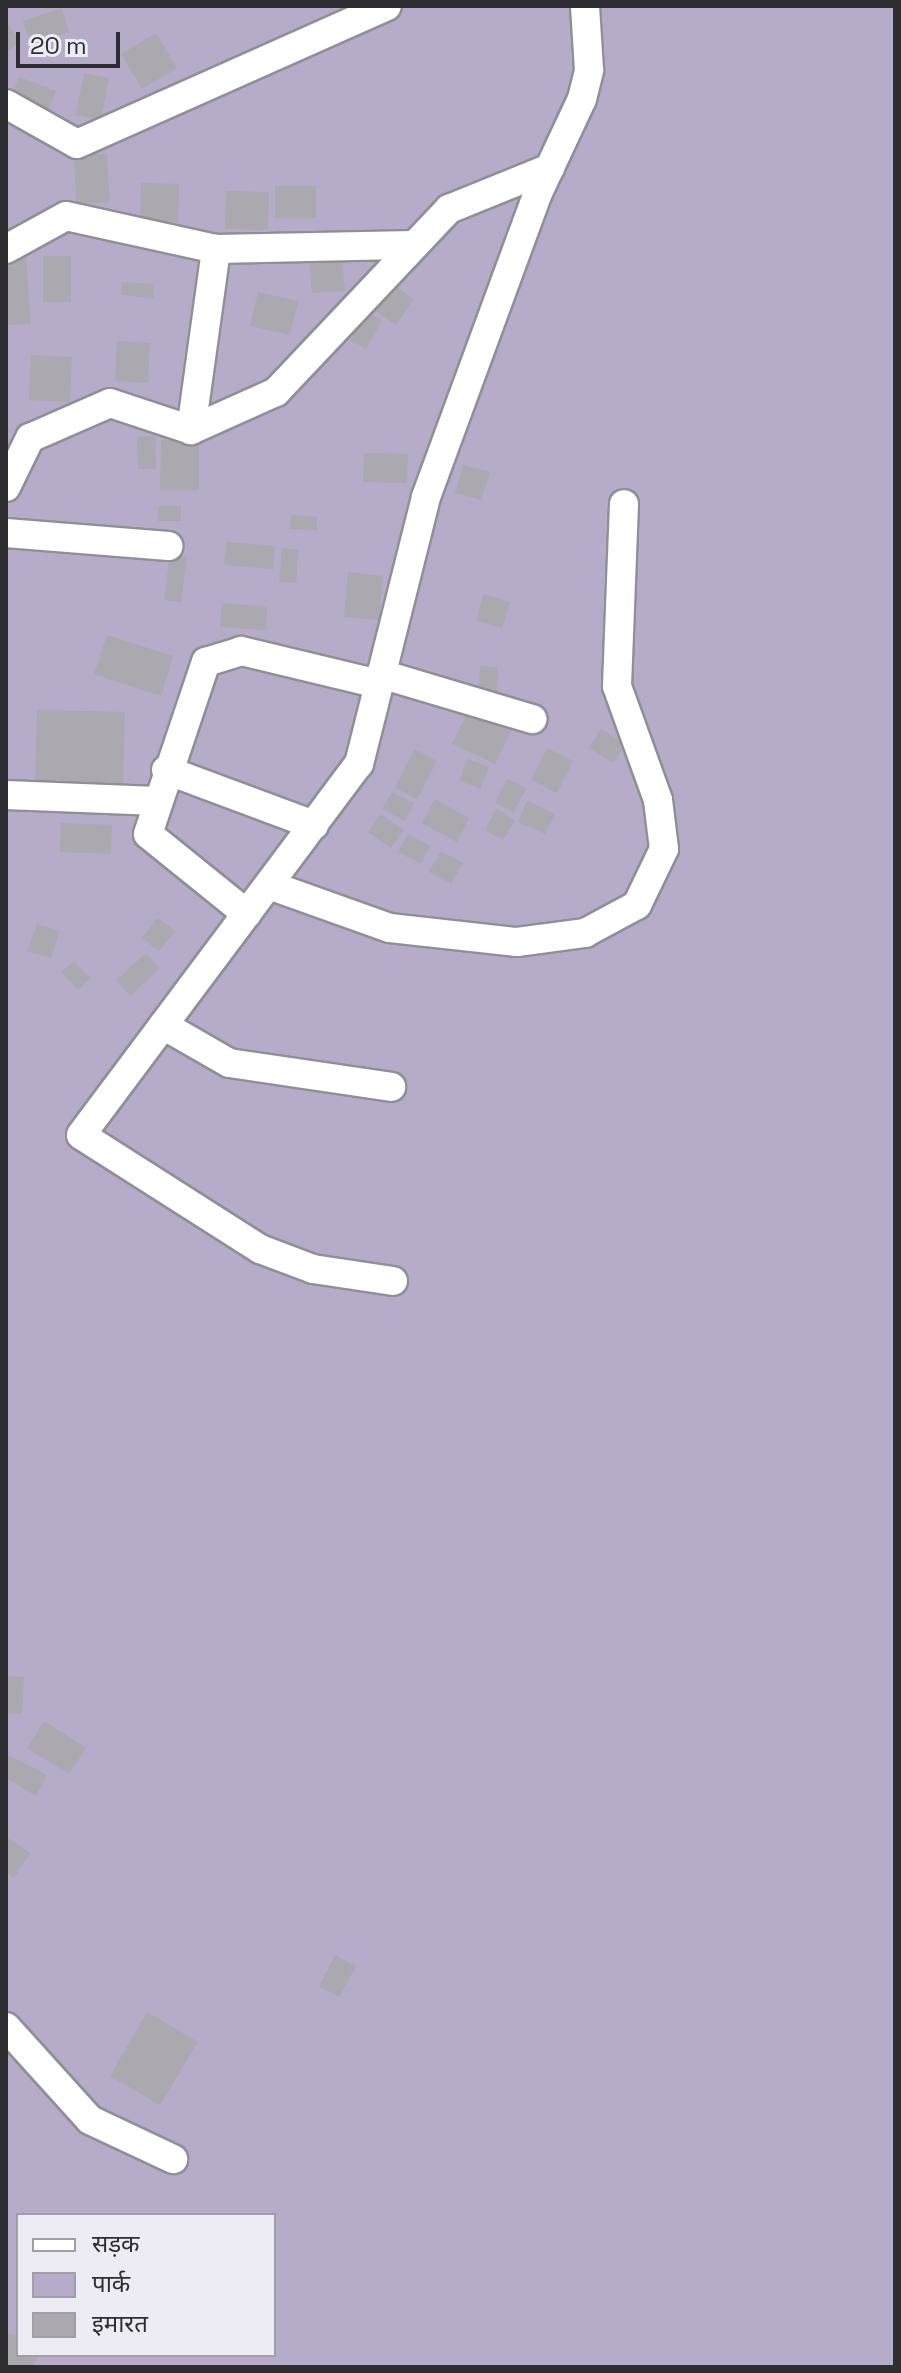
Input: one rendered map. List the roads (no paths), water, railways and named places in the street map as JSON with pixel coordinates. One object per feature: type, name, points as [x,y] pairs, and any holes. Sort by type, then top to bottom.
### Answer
[{"type":"street","points":[[6,104],[77,144],[387,6]]},
{"type":"street","points":[[393,1281],[313,1269],[260,1249],[81,1135],[359,764],[426,497],[589,70],[585,6]]},
{"type":"street","points":[[6,487],[30,438],[110,403],[191,430],[276,392],[413,245],[458,204],[550,168]]},
{"type":"street","points":[[6,249],[66,216],[216,249],[413,245]]},
{"type":"street","points":[[191,430],[216,249]]},
{"type":"street","points":[[269,885],[390,928],[517,942],[585,933],[637,905],[664,849],[658,800],[617,686],[624,504]]},
{"type":"street","points":[[6,533],[168,546]]},
{"type":"street","points":[[247,914],[149,839],[166,770],[215,654],[241,651],[380,679],[532,719]]},
{"type":"street","points":[[166,770],[314,825]]},
{"type":"street","points":[[6,795],[157,801]]},
{"type":"street","points":[[163,1025],[229,1063],[391,1087]]},
{"type":"street","points":[[6,2027],[90,2120],[173,2159]]}]
